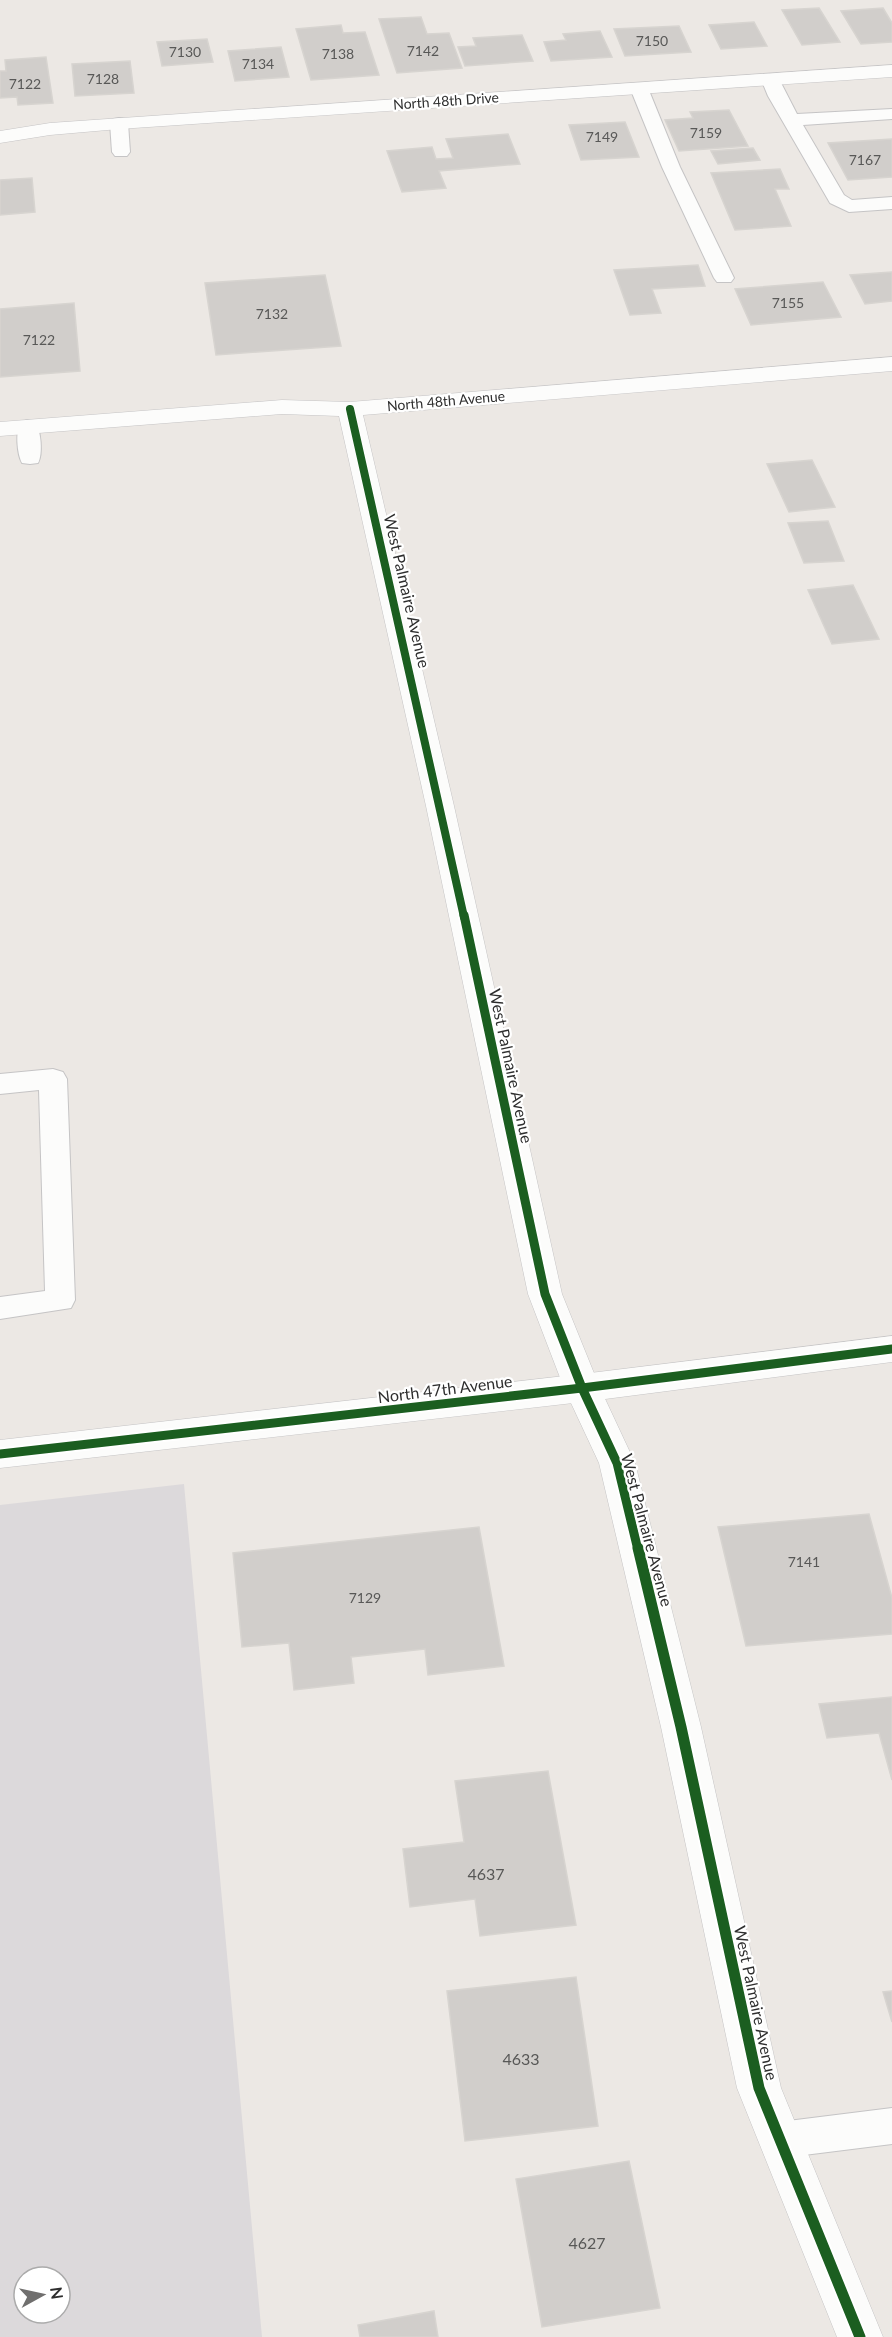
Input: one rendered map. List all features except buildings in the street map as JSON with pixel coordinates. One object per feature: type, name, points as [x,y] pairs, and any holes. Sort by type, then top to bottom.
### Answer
[{"type":"street","name":"North 48th Drive","points":[[0,137],[50,129],[119,123],[892,71]]},
{"type":"street","name":"North 48th Avenue","points":[[0,429],[282,407],[350,409],[892,364]]},
{"type":"street","name":"West Palmaire Avenue","points":[[350,409],[438,795],[544,1294],[582,1388],[617,1463],[681,1727],[759,2088],[860,2337]]},
{"type":"street","name":"North 47th Avenue","points":[[0,1454],[582,1388],[892,1349]]},
{"type":"lane","points":[[770,79],[837,199],[849,206],[892,203]]},
{"type":"lane","points":[[639,88],[671,167],[724,278]]},
{"type":"lane","points":[[791,120],[892,114]]},
{"type":"lane","points":[[119,123],[121,152]]},
{"type":"lane","points":[[28,426],[30,458]]},
{"type":"lane","points":[[0,1084],[53,1078],[60,1300],[0,1308]]},
{"type":"lane","points":[[780,2140],[892,2126]]},
{"type":"shaded area","points":[[184,1484],[262,2337],[0,2337],[0,1505]]},
{"type":"cycle path","points":[[350,409],[440,806],[545,1294],[582,1388],[617,1463],[681,1727],[759,2088],[860,2337]]},
{"type":"cycle path","points":[[0,1454],[582,1388],[892,1349]]}]
